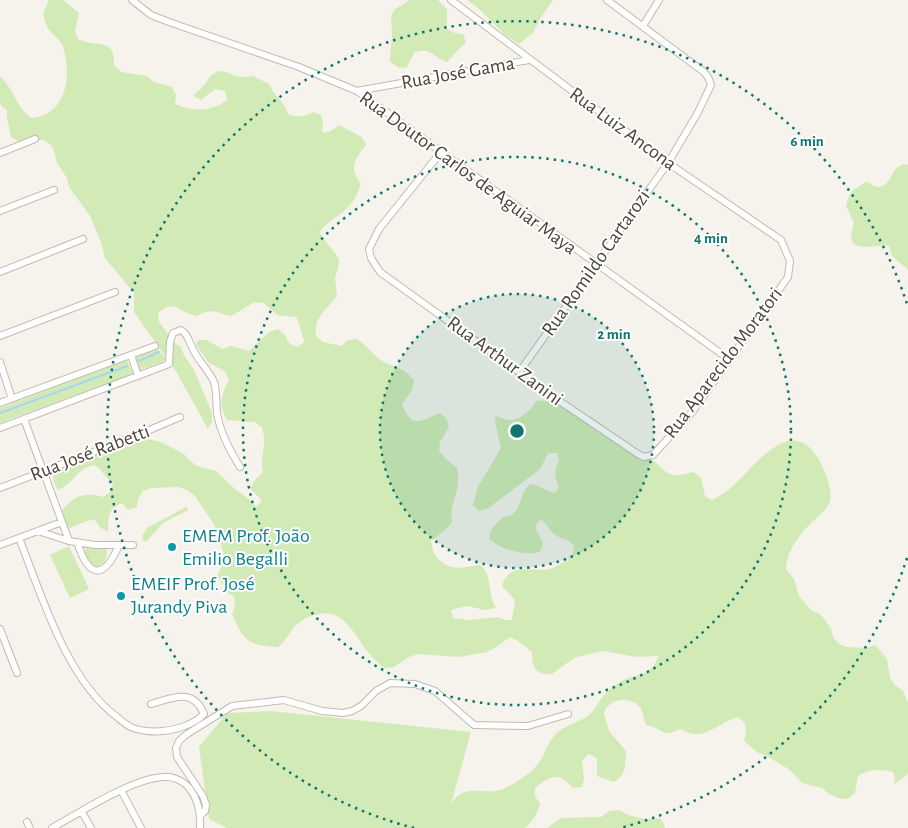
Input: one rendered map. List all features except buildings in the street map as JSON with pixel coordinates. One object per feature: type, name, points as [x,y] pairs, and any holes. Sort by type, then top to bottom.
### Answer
[{"type":"street","name":"Rua Doutor Carlos de Aguiar Maya","points":[[132,0],[151,15],[299,67],[357,91],[730,360]]},
{"type":"street","name":"Rua Luiz Ancona","points":[[450,0],[668,163],[781,240],[790,261]]},
{"type":"street","points":[[607,0],[643,26],[659,0]]},
{"type":"street","name":"Rua Romildo Cartarozi","points":[[520,371],[668,163],[706,98],[711,85],[704,72],[643,26]]},
{"type":"street","name":"Rua José Gama","points":[[357,91],[529,60]]},
{"type":"street","points":[[0,153],[35,139]]},
{"type":"street","name":"Rua Arthur Zanini","points":[[441,152],[379,228],[369,249],[371,258],[380,272],[555,398],[644,457]]},
{"type":"street","points":[[0,211],[54,190]]},
{"type":"street","points":[[0,272],[83,239]]},
{"type":"street","name":"Rua Aparecido Moratori","points":[[644,457],[653,455],[693,411],[788,277],[790,261]]},
{"type":"street","points":[[0,336],[115,292]]},
{"type":"street","points":[[0,428],[170,364],[170,342],[173,333],[181,330],[186,333],[192,349],[214,383],[222,431],[240,467]]},
{"type":"street","points":[[0,404],[155,346]]},
{"type":"street","points":[[131,355],[138,376]]},
{"type":"street","points":[[0,362],[12,399]]},
{"type":"street","name":"Rua José Rabetti","points":[[0,488],[180,417]]},
{"type":"street","points":[[24,419],[69,541]]},
{"type":"street","points":[[0,545],[62,522]]},
{"type":"street","points":[[38,531],[69,541],[95,545],[133,544]]},
{"type":"street","points":[[19,538],[61,644],[84,681],[105,707],[131,728],[152,732],[172,731],[199,719],[204,714],[200,706],[191,698],[182,696],[151,704]]},
{"type":"street","points":[[77,542],[84,563],[95,570],[104,570],[120,545]]},
{"type":"street","points":[[0,629],[17,673]]},
{"type":"street","points":[[201,815],[205,811],[206,805],[203,796],[177,757],[176,748],[179,741],[187,734],[232,706],[284,700],[322,711],[343,713],[361,706],[376,691],[390,683],[415,684],[435,691],[474,725],[528,726],[568,714]]},
{"type":"street","points":[[52,828],[121,790],[164,776],[175,778],[186,784],[197,797],[201,815],[200,828]]},
{"type":"street","points":[[121,790],[141,828]]},
{"type":"street","points":[[82,812],[91,828]]},
{"type":"green space","points":[[49,0],[63,0],[79,13],[75,30],[78,39],[84,42],[108,46],[113,56],[114,65],[121,72],[147,76],[154,82],[172,87],[176,95],[175,104],[202,110],[215,107],[227,100],[225,91],[215,89],[201,100],[193,96],[210,76],[218,71],[227,72],[235,76],[253,76],[269,84],[288,114],[301,116],[313,112],[321,115],[323,123],[322,133],[331,131],[339,125],[362,137],[366,145],[354,164],[355,173],[361,184],[357,194],[344,211],[325,225],[319,232],[339,259],[335,278],[337,296],[319,319],[316,336],[323,342],[341,346],[348,340],[357,339],[378,358],[402,369],[414,381],[412,390],[402,404],[409,417],[418,421],[440,413],[447,419],[449,427],[440,442],[439,451],[457,468],[458,483],[452,508],[452,522],[431,541],[432,545],[437,557],[447,566],[459,568],[481,565],[489,580],[496,608],[485,610],[467,606],[451,610],[453,618],[470,620],[497,617],[512,620],[515,600],[502,586],[509,574],[521,570],[549,569],[562,563],[573,554],[574,546],[556,535],[540,519],[535,527],[543,543],[540,552],[520,553],[500,546],[489,539],[491,530],[497,523],[503,517],[512,515],[518,508],[524,491],[530,484],[555,493],[559,486],[555,474],[559,461],[557,453],[548,453],[540,469],[487,509],[479,511],[473,505],[478,487],[501,448],[495,422],[496,416],[506,420],[517,419],[532,408],[536,401],[560,399],[582,414],[591,417],[670,474],[678,475],[694,472],[701,478],[705,496],[712,500],[729,489],[769,451],[790,441],[801,442],[810,448],[820,462],[829,483],[831,497],[826,509],[808,526],[795,543],[789,555],[786,569],[794,579],[799,596],[811,610],[820,614],[831,628],[833,637],[839,644],[847,647],[866,648],[875,645],[887,659],[890,678],[903,691],[908,703],[908,774],[894,784],[893,772],[879,770],[866,772],[858,776],[855,793],[848,799],[838,798],[822,788],[802,783],[790,770],[767,756],[758,753],[744,741],[745,723],[738,717],[703,733],[688,733],[680,729],[666,733],[646,725],[638,705],[630,701],[620,700],[611,703],[604,713],[609,731],[626,751],[624,769],[621,776],[614,782],[597,776],[597,758],[588,754],[582,761],[584,779],[582,787],[573,788],[563,779],[554,777],[535,788],[535,796],[540,804],[538,811],[525,828],[227,828],[209,819],[199,747],[227,713],[271,711],[471,732],[451,804],[463,793],[469,791],[496,791],[526,776],[540,761],[550,742],[559,732],[566,726],[588,716],[604,695],[617,684],[650,670],[658,656],[637,657],[602,651],[574,658],[552,674],[543,674],[536,670],[532,661],[532,652],[510,637],[487,652],[459,657],[418,654],[409,657],[394,667],[385,668],[374,659],[341,618],[330,614],[317,614],[301,621],[278,647],[260,645],[248,640],[236,623],[232,614],[235,606],[234,597],[227,592],[217,576],[224,560],[215,526],[195,496],[187,490],[178,487],[151,488],[143,491],[138,499],[137,507],[128,510],[122,503],[113,508],[109,514],[108,532],[101,528],[95,520],[70,528],[52,526],[62,511],[73,500],[86,495],[103,497],[110,492],[113,483],[94,465],[82,470],[68,484],[58,490],[52,473],[65,461],[116,439],[143,438],[161,442],[184,454],[197,466],[216,471],[256,507],[262,501],[250,488],[263,472],[264,435],[262,428],[255,422],[227,420],[221,403],[229,379],[224,371],[208,362],[196,344],[198,340],[207,340],[222,349],[231,346],[249,351],[269,332],[278,329],[285,335],[289,343],[297,347],[305,342],[296,317],[277,315],[264,303],[255,302],[231,316],[210,311],[197,316],[174,306],[165,308],[158,313],[159,322],[176,344],[180,346],[194,370],[212,413],[212,422],[208,429],[177,373],[134,312],[134,293],[105,258],[101,242],[90,216],[69,187],[67,178],[57,163],[52,146],[44,140],[27,139],[18,141],[11,137],[7,110],[0,104],[0,76],[22,109],[32,118],[53,110],[60,102],[64,92],[67,69],[66,58],[62,45],[48,28],[43,14]]},
{"type":"green space","points":[[410,0],[438,0],[447,9],[447,29],[463,34],[466,42],[447,62],[425,51],[415,52],[406,68],[397,67],[390,61],[391,16],[395,9]]},
{"type":"green space","points":[[467,0],[553,0],[533,33],[519,44],[504,34],[478,8]]},
{"type":"green space","points":[[908,165],[908,270],[892,256],[889,246],[862,247],[853,244],[851,235],[854,223],[846,206],[851,193],[855,189],[866,182],[876,187],[883,186],[897,168]]},
{"type":"green space","points":[[158,349],[167,360],[140,370],[135,357]]},
{"type":"green space","points":[[127,360],[133,374],[0,423],[0,408]]},
{"type":"green space","points":[[186,507],[188,510],[163,523],[147,541],[143,541],[142,536],[147,528]]},
{"type":"green space","points":[[69,546],[89,589],[70,598],[50,555]]},
{"type":"green space","points":[[87,547],[105,548],[107,554],[104,563],[95,567],[91,566],[84,552]]},
{"type":"green space","points":[[619,810],[638,818],[660,818],[665,828],[547,828],[561,818],[601,817],[609,811]]},
{"type":"waterway","points":[[139,361],[159,352]]},
{"type":"waterway","points":[[0,413],[127,366]]},
{"type":"place","name":"EMEM Prof. João Emilio Begalli","points":[[172,547]]},
{"type":"place","name":"EMEIF Prof. José Jurandy Piva","points":[[121,596]]}]
